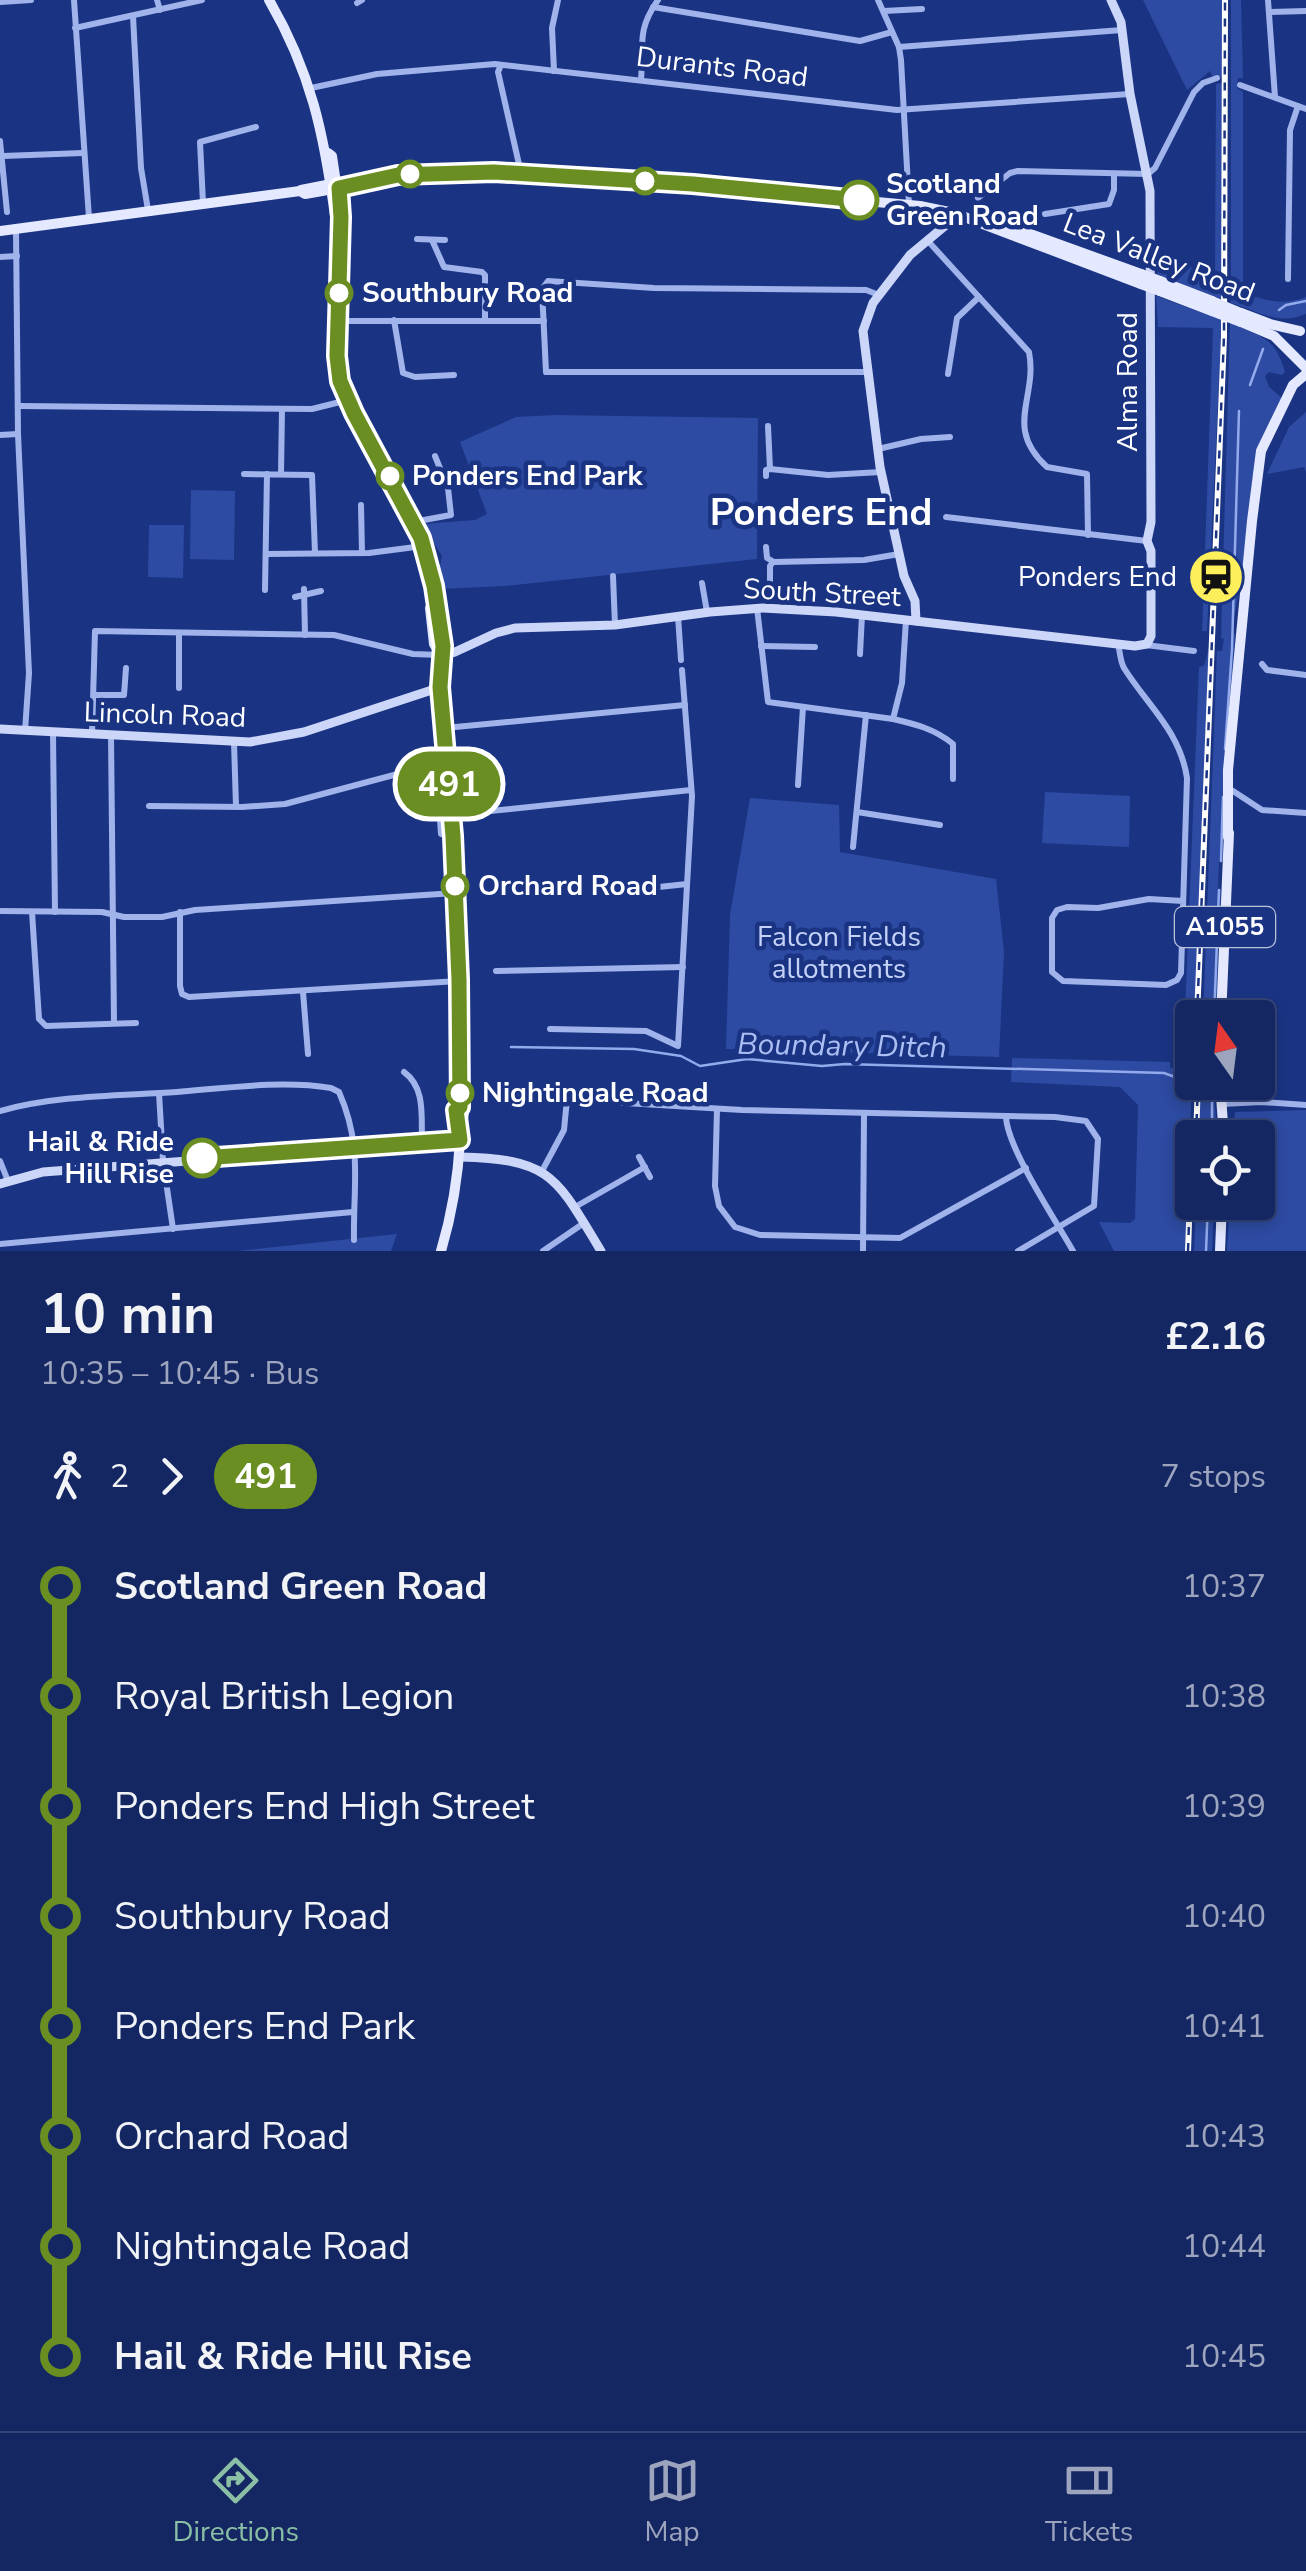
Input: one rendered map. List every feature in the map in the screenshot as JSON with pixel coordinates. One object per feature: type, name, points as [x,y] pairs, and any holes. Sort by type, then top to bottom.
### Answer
[{"type":"main road","points":[[270,0],[296,48],[311,88],[335,185],[335,217],[339,220],[338,372],[348,400],[424,546],[443,646],[440,687],[452,815],[460,1107],[464,1109],[464,1128],[456,1193],[441,1251]]},
{"type":"main road","name":"Lea Valley Road","points":[[335,185],[445,172],[521,173],[944,207],[1141,279]]},
{"type":"main road","points":[[0,231],[300,191],[304,194],[335,185]]},
{"type":"main road","name":"Lea Valley Road","points":[[944,207],[1241,317],[1303,329]]},
{"type":"main road","name":"Lea Valley Road","points":[[1241,317],[1274,336],[1306,371]]},
{"type":"main road","points":[[1293,356],[1292,347],[1303,329]]},
{"type":"main road","name":"A1055","points":[[1292,386],[1293,356]]},
{"type":"main road","name":"A1055","points":[[1222,1000],[1228,788],[1252,521],[1262,452],[1292,386],[1306,371]]},
{"type":"main road","name":"A1055","points":[[1228,837],[1233,722]]},
{"type":"main road","points":[[1222,1100],[1223,1120]]},
{"type":"main road","points":[[1220,1251],[1221,1220]]},
{"type":"street","points":[[0,2],[30,0]]},
{"type":"street","points":[[74,0],[89,218]]},
{"type":"street","points":[[157,0],[160,10]]},
{"type":"street","points":[[75,28],[202,0]]},
{"type":"street","points":[[554,70],[552,28],[558,0]]},
{"type":"street","points":[[878,0],[899,47],[909,190],[915,205]]},
{"type":"street","name":"Alma Road","points":[[1111,0],[1122,30],[1130,94],[1148,174],[1152,437],[1151,522],[1147,540],[1151,551],[1151,628],[1150,641],[1145,645]]},
{"type":"street","points":[[1268,0],[1275,97]]},
{"type":"street","points":[[641,80],[640,34],[656,4],[860,41],[892,32]]},
{"type":"street","points":[[884,10],[922,9]]},
{"type":"street","points":[[1269,12],[1306,11]]},
{"type":"street","points":[[133,16],[148,211]]},
{"type":"street","points":[[899,47],[1122,30]]},
{"type":"street","points":[[501,65],[498,72],[521,173]]},
{"type":"street","name":"Durants Road","points":[[311,88],[359,76],[427,67],[501,65],[905,110],[1130,94]]},
{"type":"street","points":[[978,198],[1018,171],[1148,174],[1155,168],[1194,92],[1216,78]]},
{"type":"street","points":[[1240,85],[1302,107],[1290,130],[1288,279]]},
{"type":"street","points":[[203,203],[200,142],[256,128]]},
{"type":"street","points":[[0,141],[8,212]]},
{"type":"street","points":[[3,156],[83,153]]},
{"type":"street","points":[[1044,214],[1109,204],[1114,175]]},
{"type":"street","points":[[943,226],[944,207]]},
{"type":"street","points":[[893,719],[915,601],[904,579],[882,472],[863,331],[879,294],[927,240],[958,214]]},
{"type":"street","points":[[16,229],[18,434],[29,674],[26,731]]},
{"type":"street","points":[[416,239],[446,240]]},
{"type":"street","points":[[432,240],[444,267],[485,275],[484,320]]},
{"type":"street","points":[[927,240],[1030,356],[1022,422],[1032,451],[1047,467],[1084,472],[1089,477],[1088,535]]},
{"type":"street","points":[[0,257],[17,256]]},
{"type":"street","points":[[867,372],[546,372],[543,284],[553,281],[654,288],[866,290],[879,294]]},
{"type":"street","points":[[948,374],[956,318],[980,297]]},
{"type":"street","points":[[394,320],[404,373],[415,377],[454,375]]},
{"type":"street","points":[[338,321],[544,321]]},
{"type":"street","points":[[20,406],[282,410],[326,408],[348,400]]},
{"type":"street","points":[[281,474],[282,410]]},
{"type":"street","points":[[768,426],[768,472],[882,472]]},
{"type":"street","points":[[0,435],[18,434]]},
{"type":"street","points":[[878,449],[950,437]]},
{"type":"street","points":[[919,440],[921,453]]},
{"type":"street","points":[[413,522],[451,515],[448,488],[436,456]]},
{"type":"street","points":[[244,474],[313,476],[314,552]]},
{"type":"street","points":[[265,590],[267,474]]},
{"type":"street","points":[[361,506],[362,553]]},
{"type":"street","points":[[946,517],[1147,540]]},
{"type":"street","points":[[266,554],[362,553],[424,546]]},
{"type":"street","points":[[766,547],[767,558],[774,562],[864,560],[899,554]]},
{"type":"street","points":[[770,595],[770,566],[774,562]]},
{"type":"street","points":[[613,576],[616,625]]},
{"type":"street","points":[[702,583],[707,612]]},
{"type":"street","points":[[294,597],[322,591]]},
{"type":"street","points":[[304,592],[305,635]]},
{"type":"street","points":[[757,608],[768,702],[918,725],[953,744],[953,779]]},
{"type":"street","name":"South Street","points":[[441,655],[504,630],[616,625],[757,608],[1145,645]]},
{"type":"street","points":[[862,615],[862,650]]},
{"type":"street","points":[[678,616],[681,660]]},
{"type":"street","points":[[92,734],[93,632],[305,635],[350,638],[418,655],[441,655]]},
{"type":"street","points":[[179,634],[179,688]]},
{"type":"street","points":[[1118,644],[1124,668],[1176,738],[1184,762],[1183,900],[1181,973],[1173,983],[1064,980],[1052,972],[1052,918],[1058,910],[1117,906],[1149,899],[1183,900]]},
{"type":"street","points":[[1145,645],[1194,651]]},
{"type":"street","points":[[762,646],[810,648]]},
{"type":"street","points":[[1262,664],[1267,670],[1306,674]]},
{"type":"street","points":[[94,695],[124,695],[126,668]]},
{"type":"street","points":[[550,1028],[646,1030],[678,1046],[691,790],[682,670]]},
{"type":"street","name":"Lincoln Road","points":[[0,730],[256,742],[304,732],[440,687]]},
{"type":"street","points":[[445,728],[685,705]]},
{"type":"street","points":[[798,786],[804,708]]},
{"type":"street","points":[[853,848],[866,716]]},
{"type":"street","points":[[53,732],[56,912]]},
{"type":"street","points":[[111,735],[114,1023]]},
{"type":"street","points":[[234,742],[236,806]]},
{"type":"street","points":[[149,806],[285,804],[448,761]]},
{"type":"street","points":[[452,815],[691,790]]},
{"type":"street","points":[[1233,791],[1262,810],[1306,813]]},
{"type":"street","points":[[450,802],[438,804],[441,834],[453,836]]},
{"type":"street","points":[[857,812],[940,826]]},
{"type":"street","points":[[594,894],[687,884]]},
{"type":"street","points":[[0,912],[162,916],[456,893]]},
{"type":"street","points":[[32,912],[39,1019],[46,1026],[136,1024]]},
{"type":"street","points":[[180,912],[182,994],[189,997],[459,980]]},
{"type":"street","points":[[496,971],[683,967]]},
{"type":"street","points":[[303,992],[308,1054]]},
{"type":"street","points":[[404,1072],[417,1082],[422,1142]]},
{"type":"street","points":[[0,1112],[37,1102],[159,1093],[242,1087],[332,1088],[339,1092],[356,1147],[354,1240]]},
{"type":"street","points":[[159,1093],[163,1162],[173,1230]]},
{"type":"street","points":[[508,1096],[717,1109],[1086,1121],[1096,1132],[1095,1203],[1089,1211],[1018,1251]]},
{"type":"street","points":[[542,1170],[564,1130],[567,1099]]},
{"type":"street","points":[[1222,1104],[1306,1105]]},
{"type":"street","points":[[717,1109],[716,1192],[722,1213],[746,1232],[760,1235],[900,1238],[1026,1168]]},
{"type":"street","points":[[863,1251],[864,1114]]},
{"type":"street","points":[[1006,1116],[1008,1131],[1026,1168],[1073,1251]]},
{"type":"street","points":[[0,1161],[4,1183],[43,1172],[460,1136]]},
{"type":"street","points":[[460,1158],[513,1160],[542,1170],[560,1185],[601,1251]]},
{"type":"street","points":[[639,1158],[650,1177]]},
{"type":"street","points":[[575,1207],[644,1167]]},
{"type":"street","points":[[0,1244],[354,1212]]},
{"type":"street","points":[[543,1251],[584,1223]]},
{"type":"green space","points":[[1143,0],[1224,0],[1223,300],[1157,274],[1161,265],[1215,269],[1216,84],[1222,83],[1222,77],[1212,76],[1210,71],[1187,90]]},
{"type":"green space","points":[[1231,0],[1241,0],[1243,78],[1238,78],[1237,88],[1243,92],[1243,292],[1274,301],[1306,297],[1306,314],[1296,317],[1268,316],[1231,303]]},
{"type":"green space","points":[[1156,296],[1222,320],[1207,631],[1202,631],[1213,328],[1158,327]]},
{"type":"green space","points":[[1230,322],[1271,344],[1285,372],[1269,372],[1265,376],[1269,387],[1282,398],[1252,480],[1242,576],[1231,633],[1235,634],[1219,862],[1217,1000],[1204,1000],[1217,651],[1222,651]]},
{"type":"green space","points":[[1306,412],[1306,472],[1304,467],[1267,474],[1289,427]]},
{"type":"green space","name":"Ponders End Park","points":[[516,417],[758,418],[757,559],[505,586],[441,589],[438,576],[442,556],[422,524],[475,520],[487,514],[460,442]]},
{"type":"green space","points":[[191,490],[235,491],[234,560],[190,559]]},
{"type":"green space","points":[[149,525],[184,525],[183,578],[148,577]]},
{"type":"green space","points":[[1210,644],[1195,1000],[1186,1000],[1199,667],[1204,666]]},
{"type":"green space","points":[[1045,792],[1130,796],[1129,847],[1042,843]]},
{"type":"green space","name":"Falcon Fields allotments","points":[[750,798],[839,805],[840,852],[996,879],[1004,951],[999,1057],[726,1049],[730,915]]},
{"type":"green space","points":[[1012,1058],[1170,1062],[1170,1068],[1175,1068],[1175,1100],[1191,1100],[1190,1120],[1175,1120],[1175,1220],[1186,1220],[1185,1251],[1114,1251],[1099,1222],[1130,1223],[1135,1219],[1138,1105],[1120,1087],[1011,1082]]},
{"type":"green space","points":[[1200,1100],[1214,1100],[1216,1119],[1199,1120]]},
{"type":"green space","points":[[1306,1110],[1306,1251],[1227,1251],[1229,1220],[1275,1220],[1275,1120],[1234,1120],[1235,1112]]},
{"type":"green space","points":[[1195,1220],[1213,1220],[1212,1251],[1194,1251]]},
{"type":"green space","points":[[397,1234],[391,1251],[238,1251]]},
{"type":"waterway","points":[[1279,310],[1306,301]]},
{"type":"waterway","points":[[1250,385],[1263,349]]},
{"type":"waterway","points":[[1225,749],[1239,411]]},
{"type":"waterway","points":[[1221,861],[1223,797]]},
{"type":"waterway","points":[[1215,1000],[1219,890]]},
{"type":"waterway","name":"Boundary Ditch","points":[[511,1047],[634,1049],[681,1056],[700,1066],[747,1059],[822,1066],[1164,1073],[1175,1077]]},
{"type":"waterway","points":[[1212,1100],[1212,1120]]},
{"type":"waterway","points":[[1206,1251],[1207,1220]]},
{"type":"railway","points":[[1198,1000],[1224,336],[1225,0]]},
{"type":"railway","points":[[1197,1100],[1197,1120]]},
{"type":"railway","points":[[1188,1251],[1189,1220]]},
{"type":"bus line","name":"491","points":[[202,1158],[460,1140],[456,1128],[456,1110],[460,1107],[459,980],[453,836],[440,687],[443,646],[434,586],[421,538],[340,381],[339,188],[398,175],[494,172],[693,184],[859,200]]},
{"type":"place","name":"Scotland Green Road","points":[[859,200]]},
{"type":"place","name":"Southbury Road","points":[[339,293]]},
{"type":"place","name":"Ponders End Park","points":[[390,476]]},
{"type":"place","name":"Ponders End","points":[[1216,577]]},
{"type":"place","name":"Orchard Road","points":[[455,886]]},
{"type":"place","name":"Nightingale Road","points":[[460,1093]]},
{"type":"place","name":"Hail & Ride Hill Rise","points":[[202,1158]]},
{"type":"district","name":"Ponders End","points":[[821,512]]}]
